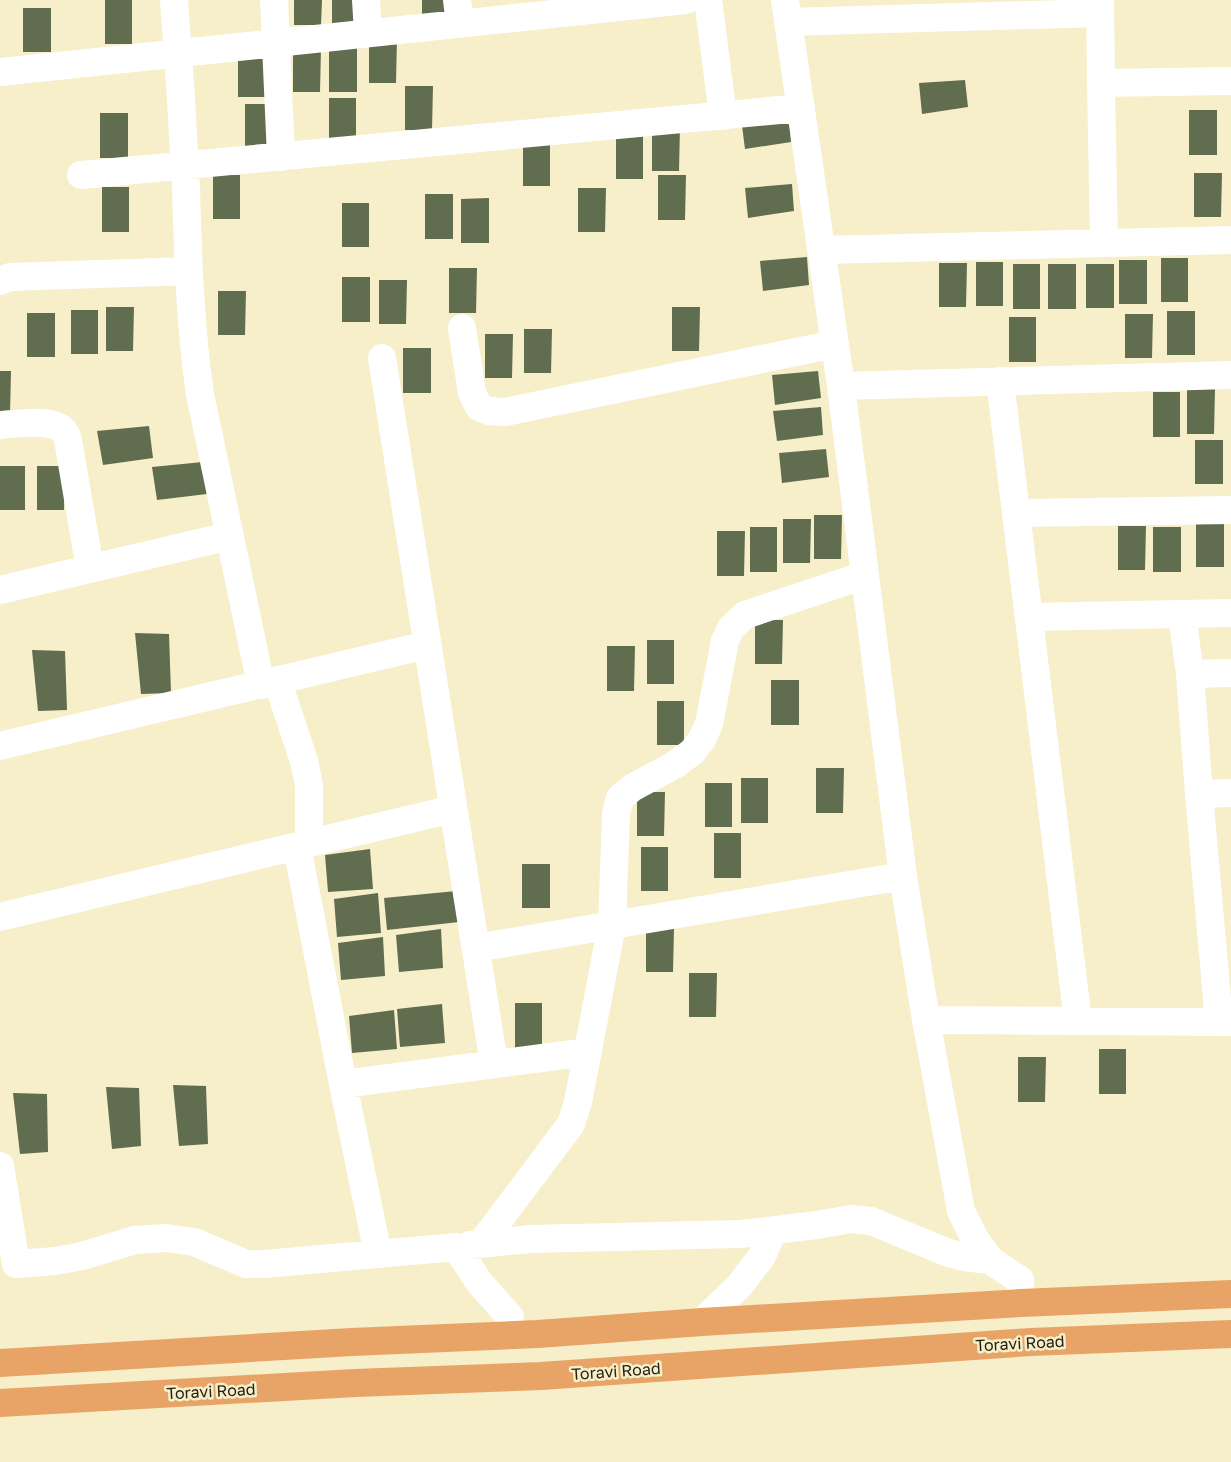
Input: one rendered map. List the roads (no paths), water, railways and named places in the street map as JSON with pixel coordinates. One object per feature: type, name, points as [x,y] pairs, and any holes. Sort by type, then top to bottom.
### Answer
[{"type":"highway","points":[[0,1363],[352,1342],[530,1334],[1021,1303],[1231,1294]]},
{"type":"highway","name":"Toravi Road","points":[[0,1403],[355,1382],[541,1376],[1031,1342],[1231,1334]]},
{"type":"street","points":[[174,0],[185,166],[191,324],[200,394],[229,536],[269,682],[304,761],[309,785],[303,845],[343,1084],[378,1254]]},
{"type":"street","points":[[274,0],[281,157]]},
{"type":"street","points":[[366,0],[368,33]]},
{"type":"street","points":[[0,72],[368,33],[458,12],[686,0]]},
{"type":"street","points":[[708,0],[723,116]]},
{"type":"street","points":[[1021,1303],[1020,1280],[990,1260],[975,1239],[961,1211],[926,1020],[903,876],[841,386],[786,11],[1100,6],[1104,243]]},
{"type":"street","points":[[1101,84],[1231,81]]},
{"type":"street","points":[[81,176],[801,108]]},
{"type":"street","points":[[822,250],[1231,240]]},
{"type":"street","points":[[0,281],[10,277],[189,271]]},
{"type":"street","points":[[462,328],[472,393],[479,407],[489,411],[505,412],[835,344]]},
{"type":"street","points":[[382,358],[494,1064]]},
{"type":"street","points":[[841,386],[1231,374]]},
{"type":"street","points":[[1000,381],[1078,1021]]},
{"type":"street","points":[[0,425],[39,422],[54,425],[63,430],[68,440],[90,569]]},
{"type":"street","points":[[1016,514],[1231,510]]},
{"type":"street","points":[[0,590],[229,536]]},
{"type":"street","points":[[468,1245],[571,1124],[578,1102],[612,925],[616,814],[620,798],[632,788],[676,764],[692,752],[702,739],[709,724],[725,641],[731,628],[745,615],[865,574]]},
{"type":"street","points":[[1028,617],[1231,613]]},
{"type":"street","points":[[926,1020],[1225,1022],[1199,794],[1190,674],[1182,614]]},
{"type":"street","points":[[0,746],[427,646]]},
{"type":"street","points":[[1190,674],[1231,673]]},
{"type":"street","points":[[1199,794],[1231,793]]},
{"type":"street","points":[[0,917],[453,809]]},
{"type":"street","points":[[476,948],[903,876]]},
{"type":"street","points":[[343,1084],[588,1052]]},
{"type":"street","points":[[0,1166],[8,1265],[54,1261],[82,1256],[135,1240],[166,1238],[194,1242],[246,1264],[265,1264],[530,1239],[742,1234],[851,1219],[871,1221],[946,1252],[963,1257],[990,1260]]},
{"type":"street","points":[[702,1322],[740,1285],[762,1256],[773,1231]]},
{"type":"street","points":[[468,1245],[479,1282],[510,1317]]}]
